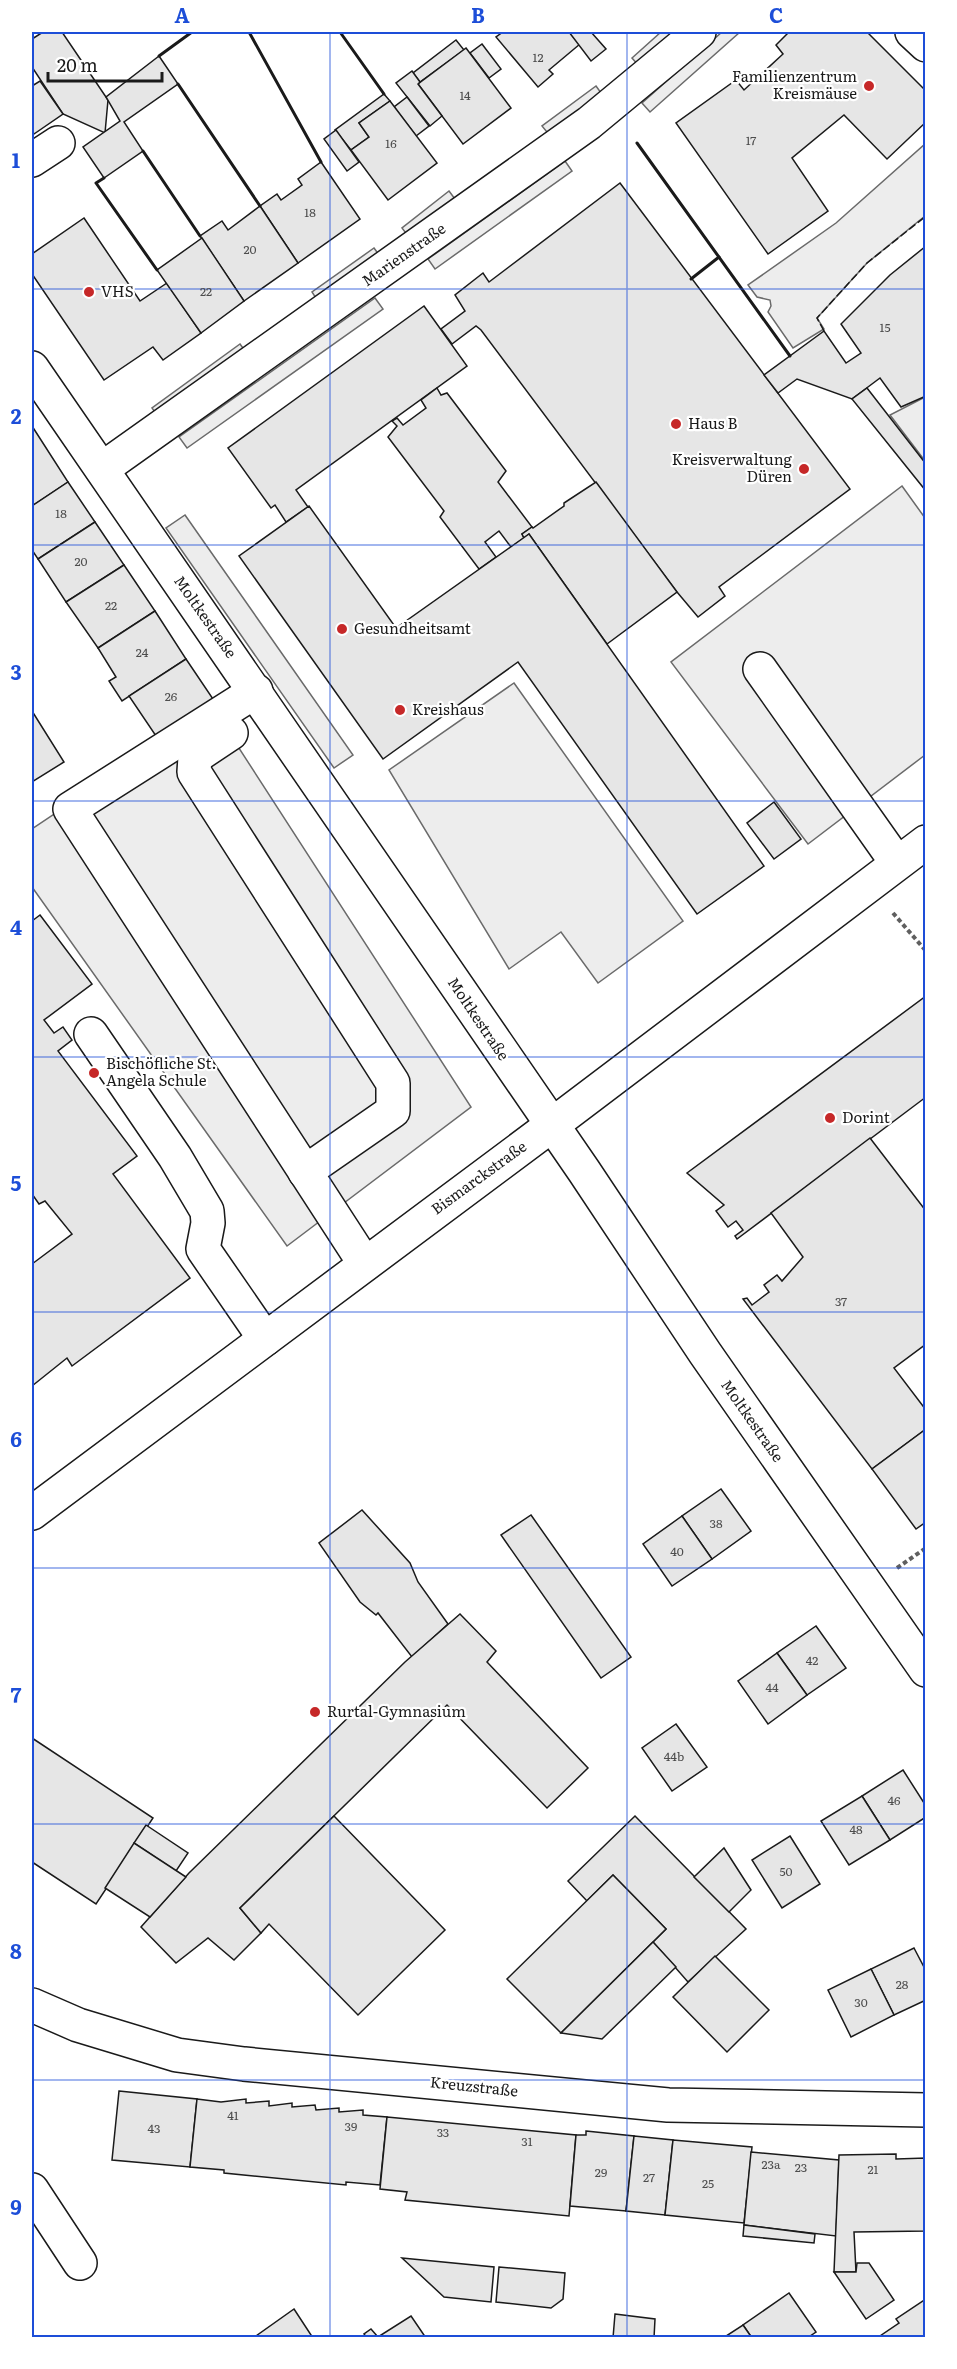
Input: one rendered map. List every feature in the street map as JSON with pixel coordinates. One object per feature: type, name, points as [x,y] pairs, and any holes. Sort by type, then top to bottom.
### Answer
[{"type":"street","name":"Marienstraße","points":[[102,469],[589,123],[699,32]]},
{"type":"street","points":[[912,32],[926,45]]},
{"type":"street","name":"Moltkestraße","points":[[32,368],[262,700],[705,1353],[926,1670]]},
{"type":"street","points":[[760,669],[897,863]]},
{"type":"street","points":[[262,700],[70,809],[365,1264]]},
{"type":"street","points":[[262,700],[195,757],[194,772],[393,1083],[393,1111],[305,1172]]},
{"type":"street","name":"Bismarckstraße","points":[[32,1513],[552,1125],[926,842]]},
{"type":"street","points":[[92,1034],[175,1157],[207,1211],[208,1223],[203,1249],[265,1339]]},
{"type":"street","name":"Kreuzstraße","points":[[32,2005],[78,2025],[177,2055],[244,2064],[668,2106],[926,2110]]},
{"type":"street","points":[[32,2190],[80,2264]]},
{"type":"path","points":[[869,885],[926,951]]},
{"type":"shaded area","points":[[661,32],[680,32],[640,67],[632,58]]},
{"type":"shaded area","points":[[722,32],[740,32],[650,112],[642,103]]},
{"type":"shaded area","points":[[596,86],[604,97],[551,137],[542,126]]},
{"type":"shaded area","points":[[925,144],[925,216],[867,263],[817,318],[824,329],[793,348],[768,312],[771,306],[770,300],[757,297],[748,285],[836,223]]},
{"type":"shaded area","points":[[565,161],[572,171],[435,269],[428,259]]},
{"type":"shaded area","points":[[449,191],[458,203],[411,240],[402,228]]},
{"type":"shaded area","points":[[374,248],[382,259],[319,303],[312,292]]},
{"type":"shaded area","points":[[375,298],[383,309],[187,448],[179,437]]},
{"type":"shaded area","points":[[240,344],[248,355],[160,419],[152,408]]},
{"type":"shaded area","points":[[925,397],[925,461],[890,415]]},
{"type":"shaded area","points":[[902,486],[925,518],[925,755],[808,844],[671,662]]},
{"type":"shaded area","points":[[185,515],[353,755],[334,768],[166,528]]},
{"type":"shaded area","points":[[514,683],[683,921],[598,983],[561,932],[509,969],[389,770]]},
{"type":"shaded area","points":[[215,711],[471,1107],[287,1246],[32,887],[32,829],[147,752]]},
{"type":"building","points":[[43,32],[62,32],[108,100],[105,133],[63,114],[32,67],[32,39]]},
{"type":"building","points":[[503,32],[569,32],[580,44],[549,70],[553,74],[538,87],[496,37]]},
{"type":"building","points":[[569,32],[591,32],[606,49],[591,61]]},
{"type":"building","points":[[789,32],[867,32],[926,91],[926,122],[887,159],[844,115],[792,158],[828,211],[768,254],[676,123],[736,80],[744,90],[783,54],[776,45]]},
{"type":"building","points":[[456,40],[464,50],[420,82],[413,73]]},
{"type":"building","points":[[482,44],[501,69],[489,78],[470,53]]},
{"type":"building","points":[[466,48],[511,108],[463,144],[418,84]]},
{"type":"building","points":[[159,56],[178,84],[124,122],[143,151],[104,178],[83,147],[120,121],[106,97]]},
{"type":"building","points":[[412,71],[420,82],[418,84],[442,116],[430,126],[396,83]]},
{"type":"building","points":[[40,81],[63,114],[34,134],[32,130],[32,86]]},
{"type":"building","points":[[384,94],[390,101],[359,123],[369,137],[351,150],[335,130]]},
{"type":"building","points":[[407,97],[429,126],[416,136],[394,107]]},
{"type":"building","points":[[390,101],[437,163],[388,200],[351,150],[369,137],[359,123]]},
{"type":"building","points":[[336,130],[359,162],[347,171],[324,139]]},
{"type":"building","points":[[321,162],[360,219],[298,263],[260,206],[277,194],[281,200],[302,185],[298,179]]},
{"type":"building","name":"Haus B","points":[[620,183],[850,489],[719,587],[725,596],[698,617],[481,330],[476,326],[452,344],[441,329],[465,311],[455,295],[483,273],[489,282]]},
{"type":"building","points":[[260,206],[298,263],[244,301],[200,236],[222,221],[228,230]]},
{"type":"building","name":"VHS","points":[[84,218],[140,301],[167,283],[201,333],[163,360],[153,347],[104,380],[32,274],[32,254]]},
{"type":"building","points":[[202,238],[244,301],[201,333],[157,270]]},
{"type":"building","points":[[926,246],[926,396],[901,407],[880,378],[852,399],[797,379],[778,393],[764,375],[824,331],[846,363],[861,353],[841,324],[890,275]]},
{"type":"building","points":[[424,306],[467,366],[296,490],[308,507],[286,522],[275,505],[271,508],[228,448]]},
{"type":"building","points":[[437,388],[441,395],[447,393],[506,471],[498,482],[532,527],[522,534],[524,538],[511,547],[499,531],[485,542],[496,557],[479,569],[440,517],[444,511],[388,437],[397,426],[392,421],[397,418],[403,425],[426,408],[421,400]]},
{"type":"building","points":[[867,388],[926,464],[926,491],[852,399]]},
{"type":"building","points":[[32,426],[68,482],[32,506]]},
{"type":"building","points":[[68,482],[95,522],[38,559],[32,550],[32,506]]},
{"type":"building","points":[[596,482],[677,592],[607,644],[529,534],[524,538],[522,534]]},
{"type":"building","name":"Kreishaus","points":[[309,506],[396,628],[529,534],[764,866],[697,914],[518,662],[383,759],[239,556]]},
{"type":"building","points":[[95,522],[124,565],[66,602],[38,559]]},
{"type":"building","points":[[124,565],[155,611],[98,648],[66,602]]},
{"type":"building","points":[[155,611],[186,659],[122,701],[109,681],[116,677],[98,648]]},
{"type":"building","points":[[186,659],[213,699],[156,736],[129,696]]},
{"type":"building","points":[[32,711],[64,762],[32,782]]},
{"type":"building","points":[[774,802],[801,839],[774,859],[747,823]]},
{"type":"building","points":[[40,915],[92,984],[44,1020],[54,1033],[63,1027],[72,1040],[58,1051],[137,1156],[113,1174],[190,1278],[72,1366],[67,1358],[32,1386],[32,1264],[72,1234],[45,1201],[39,1204],[32,1194],[32,921]]},
{"type":"building","name":"Dorint","points":[[926,996],[926,1097],[737,1239],[735,1236],[743,1230],[736,1221],[728,1227],[716,1211],[724,1205],[687,1173]]},
{"type":"building","points":[[870,1138],[926,1211],[926,1344],[894,1368],[926,1410],[926,1429],[872,1469],[743,1299],[747,1298],[752,1305],[769,1292],[764,1285],[777,1275],[782,1281],[803,1257],[771,1213]]},
{"type":"building","points":[[926,1429],[926,1522],[916,1529],[872,1469]]},
{"type":"building","points":[[721,1489],[751,1531],[712,1559],[682,1516]]},
{"type":"building","points":[[362,1510],[410,1563],[418,1582],[448,1624],[412,1657],[378,1613],[376,1615],[360,1602],[319,1543]]},
{"type":"building","points":[[531,1515],[631,1657],[601,1678],[501,1535]]},
{"type":"building","points":[[682,1516],[712,1559],[672,1586],[643,1544]]},
{"type":"building","points":[[460,1614],[496,1651],[487,1662],[588,1768],[547,1808],[447,1705],[240,1908],[261,1933],[234,1960],[208,1938],[176,1963],[141,1927],[189,1873],[405,1662]]},
{"type":"building","points":[[816,1626],[846,1668],[807,1695],[777,1653]]},
{"type":"building","points":[[777,1653],[807,1695],[768,1724],[738,1681]]},
{"type":"building","points":[[676,1724],[707,1767],[672,1791],[642,1748]]},
{"type":"building","points":[[32,1738],[153,1818],[96,1904],[32,1862]]},
{"type":"building","points":[[903,1770],[926,1806],[926,1817],[890,1840],[862,1796]]},
{"type":"building","points":[[862,1796],[890,1840],[849,1865],[821,1821]]},
{"type":"building","points":[[334,1816],[445,1930],[358,2015],[269,1924],[261,1933],[240,1908]]},
{"type":"building","points":[[635,1816],[746,1929],[688,1982],[653,1942],[666,1929],[613,1875],[587,1901],[568,1881]]},
{"type":"building","points":[[146,1825],[188,1853],[176,1871],[134,1843]]},
{"type":"building","points":[[790,1836],[820,1884],[782,1908],[752,1860]]},
{"type":"building","points":[[134,1843],[186,1877],[150,1917],[105,1888]]},
{"type":"building","points":[[724,1848],[751,1890],[729,1912],[694,1877]]},
{"type":"building","points":[[613,1875],[666,1929],[561,2033],[507,1979]]},
{"type":"building","points":[[653,1942],[676,1967],[602,2039],[561,2033]]},
{"type":"building","points":[[914,1948],[926,1971],[926,2000],[894,2015],[871,1969]]},
{"type":"building","points":[[715,1956],[769,2010],[727,2052],[673,1997]]},
{"type":"building","points":[[871,1969],[894,2015],[851,2037],[828,1990]]},
{"type":"building","points":[[119,2091],[197,2099],[190,2167],[112,2160]]},
{"type":"building","points":[[197,2099],[221,2102],[246,2099],[246,2103],[269,2101],[269,2106],[292,2103],[292,2107],[315,2105],[316,2110],[339,2108],[339,2112],[363,2110],[363,2115],[387,2117],[380,2185],[346,2182],[346,2185],[224,2173],[224,2170],[190,2167]]},
{"type":"building","points":[[387,2117],[576,2135],[569,2216],[405,2200],[407,2192],[380,2189]]},
{"type":"building","points":[[586,2131],[634,2136],[626,2211],[570,2206],[576,2135],[586,2135]]},
{"type":"building","points":[[634,2136],[673,2140],[665,2215],[626,2211]]},
{"type":"building","points":[[673,2140],[752,2147],[744,2223],[665,2215]]},
{"type":"building","points":[[751,2152],[839,2160],[836,2236],[744,2225]]},
{"type":"building","points":[[896,2154],[896,2159],[926,2158],[926,2231],[854,2232],[856,2272],[834,2272],[839,2155]]},
{"type":"building","points":[[744,2225],[815,2234],[814,2243],[743,2236]]},
{"type":"building","points":[[402,2258],[494,2267],[491,2302],[444,2297]]},
{"type":"building","points":[[857,2263],[869,2263],[894,2300],[866,2319],[834,2272],[856,2272]]},
{"type":"building","points":[[499,2267],[565,2273],[563,2299],[551,2308],[496,2302]]},
{"type":"building","points":[[789,2293],[816,2332],[807,2338],[752,2338],[743,2325]]},
{"type":"building","points":[[926,2299],[926,2338],[877,2338],[899,2323],[896,2319]]},
{"type":"building","points":[[294,2309],[313,2338],[257,2338],[256,2336]]},
{"type":"building","points":[[615,2314],[655,2319],[654,2338],[613,2338]]},
{"type":"building","points":[[411,2316],[426,2338],[367,2338],[364,2334],[371,2329],[378,2337]]},
{"type":"building","points":[[743,2325],[752,2338],[723,2338]]},
{"type":"fence","points":[[824,331],[817,318],[867,263],[926,216]]},
{"type":"wall","points":[[159,56],[192,32]]},
{"type":"wall","points":[[249,32],[321,162]]},
{"type":"wall","points":[[340,32],[384,94]]},
{"type":"wall","points":[[178,84],[260,206]]},
{"type":"wall","points":[[637,143],[790,356]]},
{"type":"wall","points":[[143,151],[200,236]]},
{"type":"wall","points":[[104,178],[96,183],[157,270]]},
{"type":"wall","points":[[691,279],[719,257]]},
{"type":"place","name":"Familienzentrum Kreismäuse","points":[[869,86]]},
{"type":"place","name":"VHS","points":[[89,292]]},
{"type":"place","name":"Haus B","points":[[676,424]]},
{"type":"place","name":"Kreisverwaltung Düren","points":[[804,469]]},
{"type":"place","name":"Gesundheitsamt","points":[[342,629]]},
{"type":"place","name":"Kreishaus","points":[[400,710]]},
{"type":"place","name":"Bischöfliche St. Angela Schule","points":[[94,1073]]},
{"type":"place","name":"Dorint","points":[[830,1118]]},
{"type":"place","name":"Rurtal-Gymnasium","points":[[315,1712]]}]
